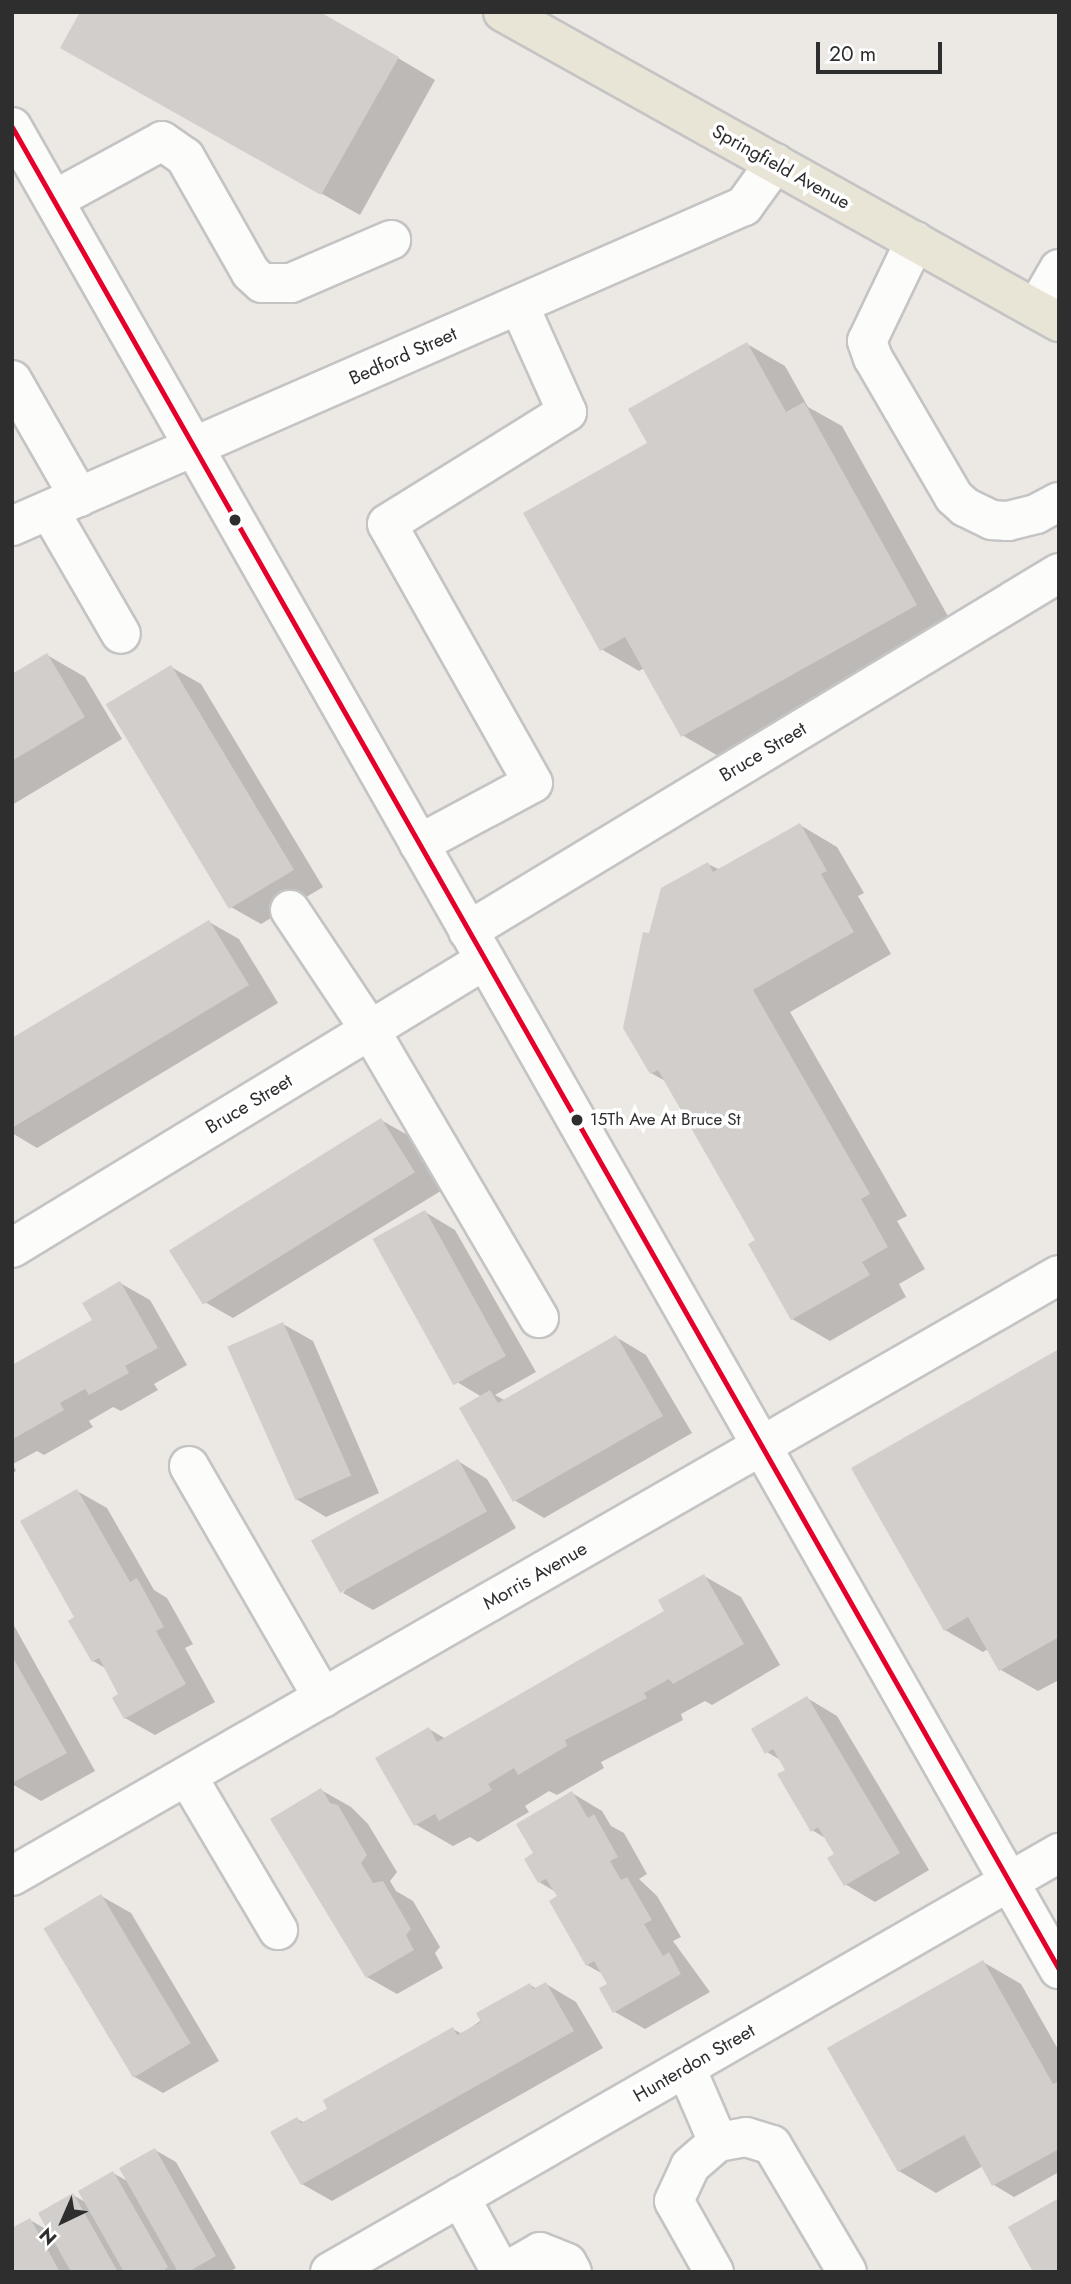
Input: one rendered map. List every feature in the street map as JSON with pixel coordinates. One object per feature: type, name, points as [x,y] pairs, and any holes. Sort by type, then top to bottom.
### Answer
[{"type":"main road","name":"Springfield Avenue","points":[[503,12],[550,24],[775,163],[1048,316]]},
{"type":"street","points":[[12,127],[1059,1969]]},
{"type":"street","points":[[54,200],[162,141],[185,157],[251,273],[262,283],[291,284],[391,240]]},
{"type":"street","name":"Bedford Street","points":[[12,526],[744,206],[775,163]]},
{"type":"street","points":[[915,241],[867,341],[873,358],[954,497],[965,507],[992,520],[1008,521],[1037,514],[1059,502]]},
{"type":"street","points":[[1048,316],[1059,269]]},
{"type":"street","points":[[419,844],[533,783],[387,524],[567,412],[519,305]]},
{"type":"street","points":[[12,380],[121,634]]},
{"type":"street","name":"Bruce Street","points":[[12,1248],[370,1030],[476,945],[1059,573]]},
{"type":"street","points":[[290,910],[370,1030],[539,1318]]},
{"type":"street","name":"Morris Avenue","points":[[12,1876],[1059,1275]]},
{"type":"street","points":[[189,1466],[323,1698]]},
{"type":"street","points":[[187,1776],[278,1930]]},
{"type":"street","name":"Hunterdon Street","points":[[330,2272],[1059,1853]]},
{"type":"street","points":[[686,2068],[718,2142]]},
{"type":"street","points":[[713,2272],[674,2201],[690,2166],[718,2142],[746,2137],[772,2146],[847,2272]]},
{"type":"street","points":[[460,2197],[503,2272],[541,2252],[567,2263],[572,2272]]},
{"type":"building","points":[[80,12],[320,12],[399,57],[321,195],[60,48]]},
{"type":"building","points":[[747,342],[786,412],[804,402],[917,605],[681,737],[625,637],[600,651],[523,513],[647,443],[628,409]]},
{"type":"building","points":[[47,653],[85,717],[12,761],[12,674]]},
{"type":"building","points":[[171,665],[294,870],[229,909],[106,704]]},
{"type":"building","points":[[800,823],[827,871],[821,874],[854,932],[753,990],[870,1194],[861,1199],[888,1247],[862,1262],[870,1275],[791,1320],[748,1244],[755,1240],[658,1070],[650,1074],[623,1028],[643,932],[649,933],[661,888],[708,862],[713,872]]},
{"type":"building","points":[[209,920],[249,985],[12,1128],[12,1038]]},
{"type":"building","points":[[381,1118],[415,1172],[203,1305],[169,1250]]},
{"type":"building","points":[[425,1210],[506,1356],[453,1385],[373,1239]]},
{"type":"building","points":[[120,1281],[158,1348],[125,1366],[129,1373],[89,1395],[85,1389],[60,1403],[64,1410],[13,1439],[12,1365],[92,1320],[82,1303]]},
{"type":"building","points":[[283,1322],[351,1475],[296,1500],[227,1347]]},
{"type":"building","points":[[616,1335],[663,1416],[513,1502],[459,1408],[490,1390],[498,1403]]},
{"type":"building","points":[[1059,1349],[1059,1637],[999,1671],[968,1617],[944,1631],[851,1468]]},
{"type":"building","points":[[458,1459],[487,1511],[340,1593],[311,1540]]},
{"type":"building","points":[[77,1489],[130,1582],[137,1578],[164,1627],[156,1631],[186,1684],[124,1719],[112,1698],[118,1694],[99,1658],[92,1662],[68,1621],[74,1617],[20,1521]]},
{"type":"building","points":[[704,1574],[744,1644],[673,1684],[669,1679],[644,1693],[647,1698],[565,1740],[567,1746],[518,1775],[514,1768],[488,1784],[492,1790],[439,1821],[435,1814],[414,1826],[375,1758],[429,1727],[437,1742],[664,1611],[658,1600]]},
{"type":"building","points":[[12,1656],[67,1753],[12,1783]]},
{"type":"building","points":[[807,1696],[900,1853],[844,1886],[827,1858],[834,1854],[818,1827],[811,1832],[777,1774],[785,1770],[773,1749],[765,1754],[751,1729]]},
{"type":"building","points":[[321,1788],[330,1803],[338,1805],[367,1855],[361,1863],[373,1883],[383,1881],[411,1929],[406,1935],[414,1950],[366,1978],[270,1819]]},
{"type":"building","points":[[572,1791],[588,1818],[594,1814],[618,1857],[610,1861],[621,1880],[627,1877],[652,1920],[644,1924],[663,1956],[669,1952],[681,1974],[613,2013],[599,1988],[607,1984],[594,1961],[586,1966],[549,1901],[557,1896],[546,1879],[538,1883],[524,1859],[533,1853],[516,1824]]},
{"type":"building","points":[[101,1894],[191,2043],[133,2078],[44,1929]]},
{"type":"building","points":[[983,1960],[1053,2084],[1059,2081],[1059,2149],[992,2186],[964,2135],[898,2172],[827,2048]]},
{"type":"building","points":[[546,1982],[574,2031],[301,2185],[270,2132],[297,2117],[301,2123],[327,2109],[323,2100],[453,2027],[457,2035],[481,2022],[476,2013],[530,1983],[533,1989]]},
{"type":"building","points":[[155,2148],[216,2256],[188,2272],[178,2272],[119,2168]]},
{"type":"building","points":[[113,2171],[168,2267],[162,2272],[124,2272],[78,2191]]},
{"type":"building","points":[[73,2193],[118,2272],[71,2272],[38,2213]]},
{"type":"building","points":[[1059,2198],[1059,2272],[1033,2272],[1008,2227]]},
{"type":"building","points":[[30,2218],[60,2272],[13,2272],[12,2228]]},
{"type":"transit line","points":[[12,127],[1059,1969]]},
{"type":"place","name":"15Th Ave At Bruce St","points":[[577,1120]]}]
